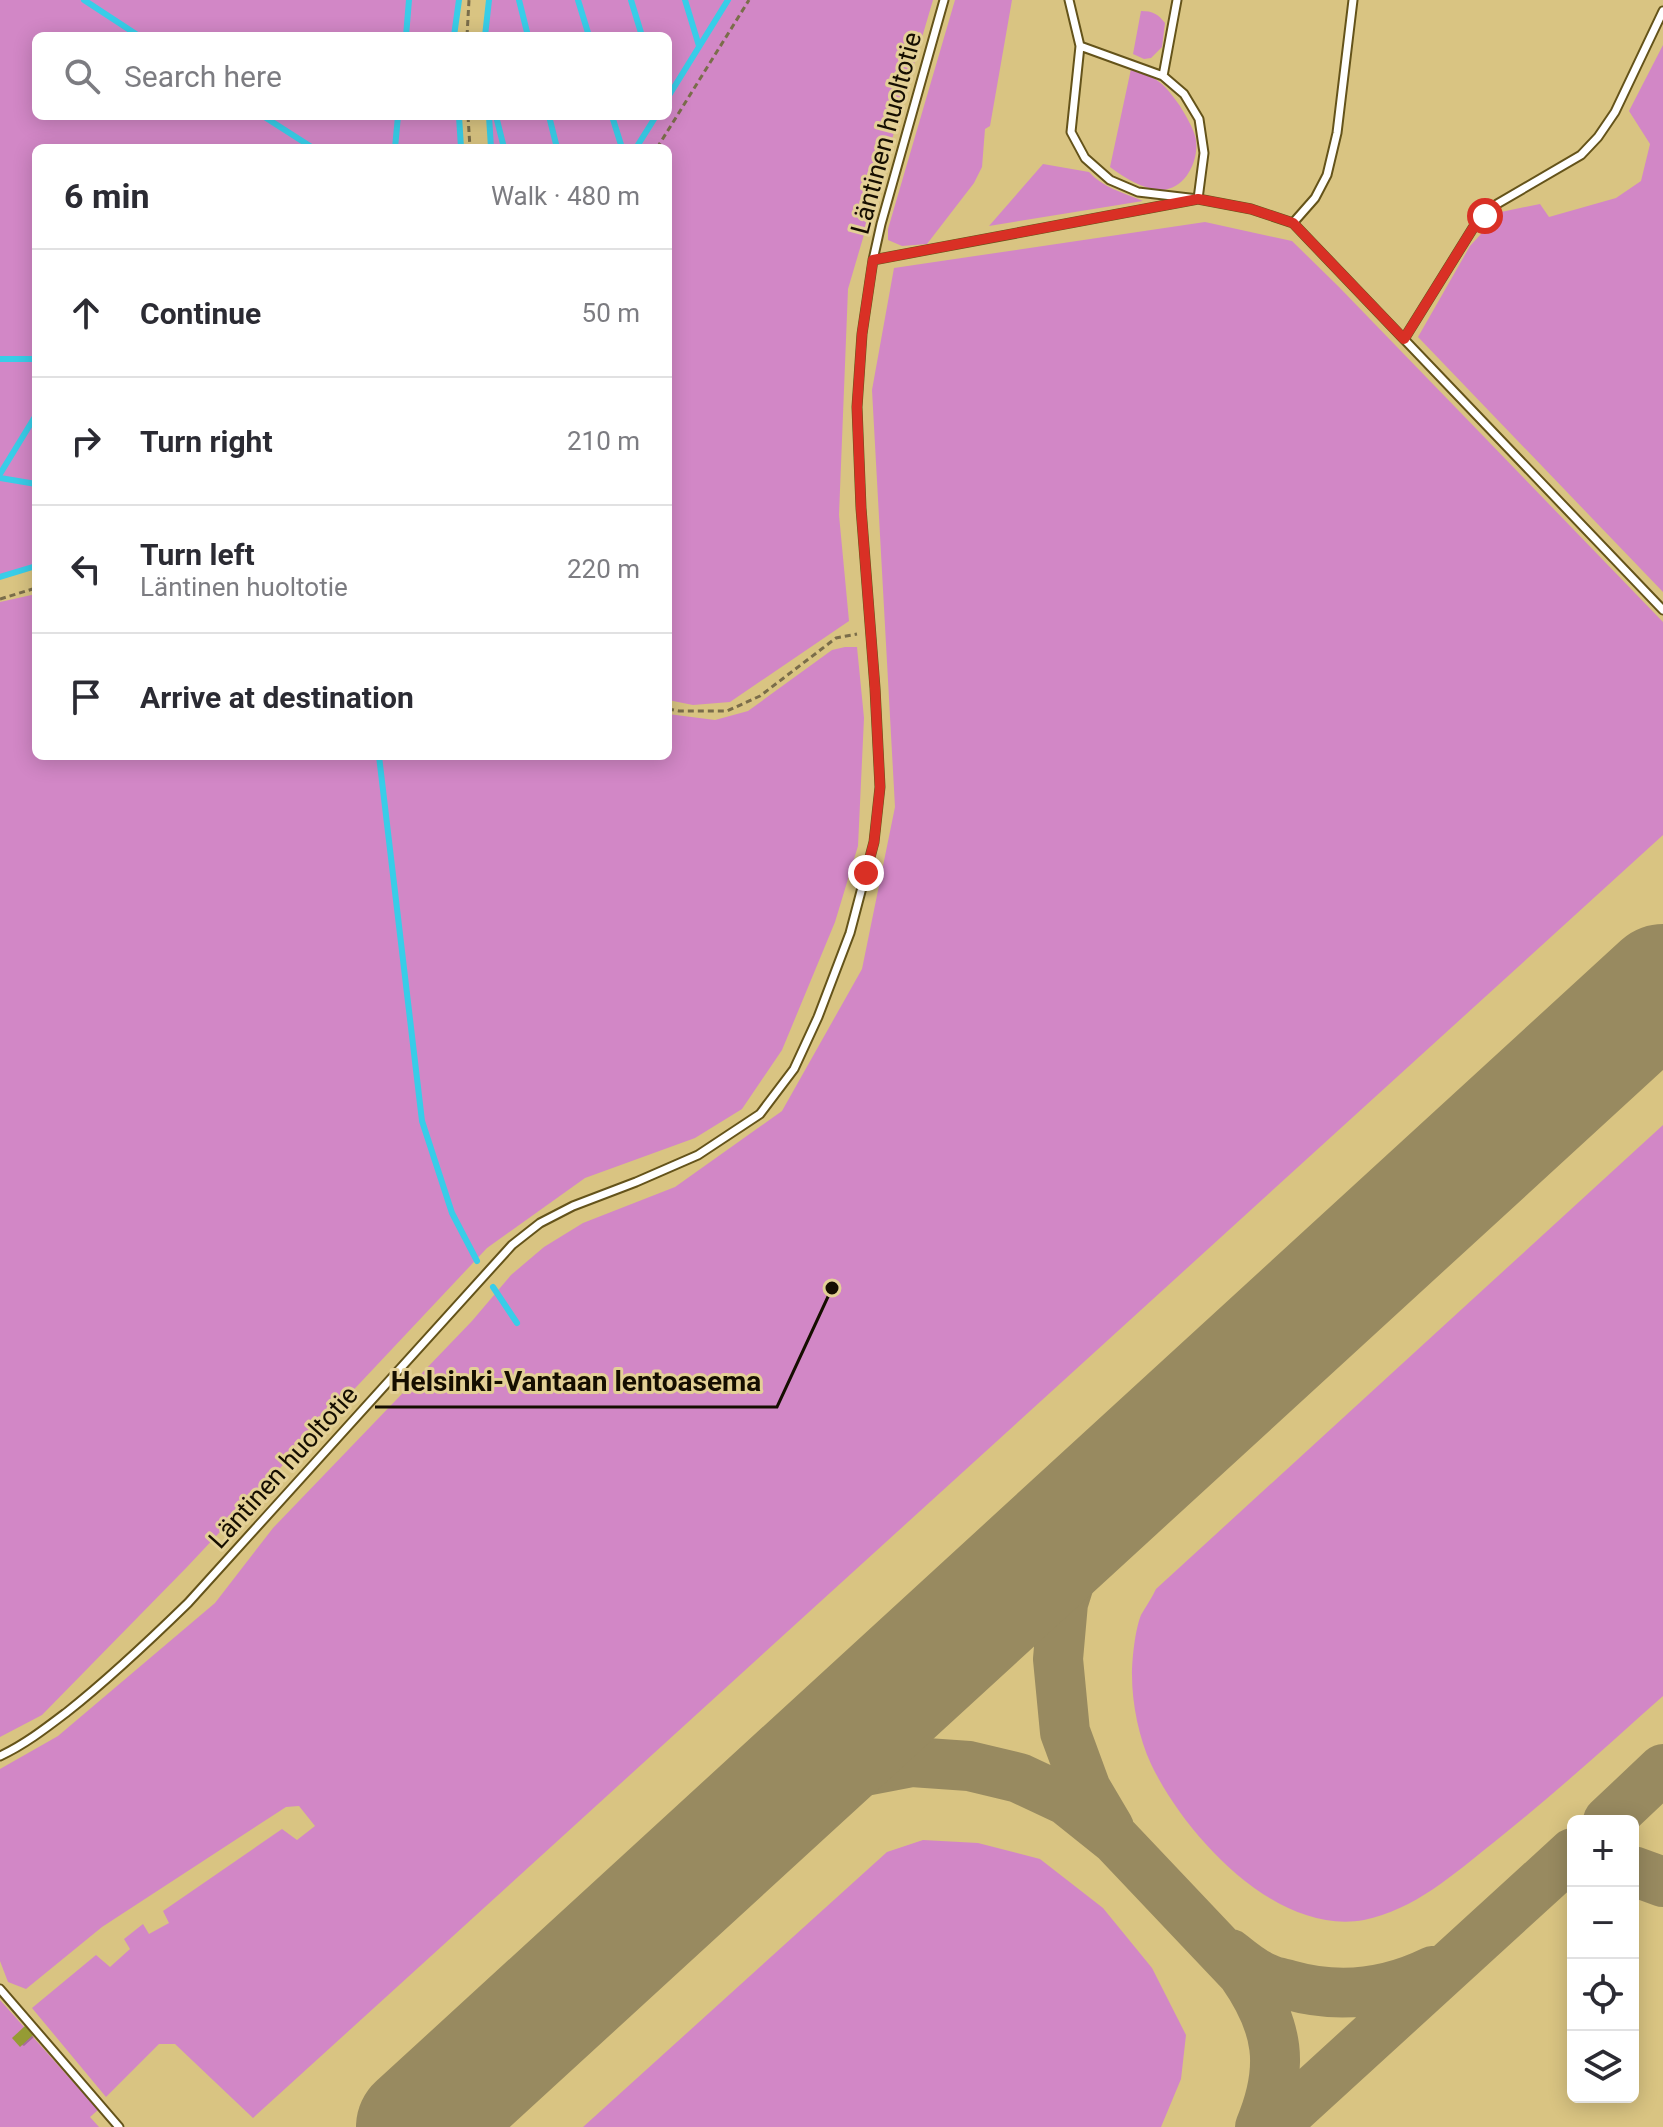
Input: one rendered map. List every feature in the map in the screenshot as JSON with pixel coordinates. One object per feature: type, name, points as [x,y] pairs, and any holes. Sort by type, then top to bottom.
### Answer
[{"type":"lane","name":"Läntinen huoltotie","points":[[0,1756],[53,1723],[90,1694],[188,1603],[512,1245],[540,1223],[573,1206],[698,1155],[760,1114],[794,1069],[850,933],[874,842],[880,787],[861,508],[857,407],[862,334],[881,224],[944,0]]},
{"type":"lane","points":[[1069,0],[1080,46],[1071,132],[1085,158],[1110,180],[1138,192],[1251,209],[1293,223],[1663,610]]},
{"type":"lane","points":[[1163,76],[1177,0]]},
{"type":"lane","points":[[1293,223],[1315,198],[1327,175],[1337,133],[1353,0]]},
{"type":"lane","points":[[1404,339],[1473,228],[1497,204],[1581,155],[1598,137],[1615,112],[1663,11]]},
{"type":"lane","points":[[1080,46],[1163,76],[1184,94],[1199,119],[1204,153],[1198,199]]},
{"type":"lane","points":[[873,260],[1198,199]]},
{"type":"lane","points":[[0,1989],[119,2127]]},
{"type":"path","points":[[467,32],[469,0]]},
{"type":"path","points":[[659,144],[749,0]]},
{"type":"path","points":[[468,120],[470,144]]},
{"type":"path","points":[[0,599],[32,589]]},
{"type":"path","points":[[672,710],[727,711],[760,696],[836,638],[871,631]]},
{"type":"shaded area","points":[[0,0],[1663,0],[1663,2127],[0,2127]]},
{"type":"shaded area","points":[[0,0],[459,0],[455,32],[32,32],[32,120],[459,120],[461,144],[32,144],[32,567],[0,577]]},
{"type":"shaded area","points":[[489,0],[933,0],[848,289],[839,515],[849,621],[730,702],[693,705],[672,701],[672,144],[491,144],[489,120],[672,120],[672,32],[485,32]]},
{"type":"shaded area","points":[[955,0],[1012,0],[990,126],[985,129],[982,167],[974,183],[927,244],[902,246],[888,240],[888,229]]},
{"type":"shaded area","points":[[1141,11],[1155,14],[1165,23],[1162,47],[1151,58],[1144,59],[1133,54]]},
{"type":"shaded area","points":[[1663,45],[1663,592],[1418,337],[1470,246],[1501,212],[1540,204],[1549,217],[1616,198],[1641,181],[1650,144],[1629,111]]},
{"type":"shaded area","points":[[1131,69],[1155,79],[1165,88],[1180,106],[1195,136],[1193,165],[1183,180],[1170,189],[1141,185],[1110,167]]},
{"type":"shaded area","points":[[1043,164],[1089,172],[1107,186],[1143,201],[989,226]]},
{"type":"shaded area","points":[[1205,222],[1292,241],[1663,622],[1663,835],[253,2118],[175,2044],[159,2044],[106,2097],[32,2008],[96,1955],[110,1967],[130,1949],[124,1939],[143,1924],[149,1934],[169,1923],[163,1911],[282,1829],[297,1840],[315,1826],[299,1806],[286,1807],[102,1927],[26,1989],[8,1982],[0,1961],[0,1769],[58,1736],[215,1603],[273,1528],[472,1321],[511,1275],[544,1247],[583,1223],[675,1187],[782,1111],[862,969],[895,807],[872,390],[894,268]]},
{"type":"shaded area","points":[[32,595],[32,760],[672,760],[672,715],[715,720],[748,711],[832,650],[845,647],[857,647],[864,718],[858,846],[835,922],[782,1050],[742,1109],[695,1138],[585,1178],[487,1248],[187,1567],[42,1715],[0,1737],[0,602]]},
{"type":"shaded area","points":[[1663,1125],[1663,1696],[1515,1825],[1417,1899],[1364,1920],[1331,1921],[1298,1912],[1237,1875],[1210,1849],[1186,1821],[1151,1764],[1140,1732],[1132,1686],[1134,1645],[1141,1615],[1156,1589]]},
{"type":"shaded area","points":[[923,1840],[978,1843],[1040,1859],[1103,1908],[1152,1968],[1186,2035],[1181,2079],[1161,2127],[583,2127],[887,1852]]},
{"type":"shaded area","points":[[0,2000],[98,2110],[90,2117],[99,2127],[0,2127]]},
{"type":"building","points":[[25,2026],[33,2035],[20,2047],[12,2038]]},
{"type":"waterway","points":[[84,0],[133,32]]},
{"type":"waterway","points":[[406,32],[409,0]]},
{"type":"waterway","points":[[455,32],[459,0]]},
{"type":"waterway","points":[[485,32],[489,0]]},
{"type":"waterway","points":[[519,0],[527,32]]},
{"type":"waterway","points":[[578,0],[588,32]]},
{"type":"waterway","points":[[631,0],[641,32]]},
{"type":"waterway","points":[[685,0],[699,46]]},
{"type":"waterway","points":[[672,91],[728,0]]},
{"type":"waterway","points":[[269,120],[307,144]]},
{"type":"waterway","points":[[395,144],[398,120]]},
{"type":"waterway","points":[[459,120],[461,144]]},
{"type":"waterway","points":[[489,120],[491,144]]},
{"type":"waterway","points":[[497,120],[503,144]]},
{"type":"waterway","points":[[550,120],[556,144]]},
{"type":"waterway","points":[[613,120],[621,144]]},
{"type":"waterway","points":[[638,144],[654,120]]},
{"type":"waterway","points":[[0,359],[32,359]]},
{"type":"waterway","points":[[0,474],[32,422]]},
{"type":"waterway","points":[[0,478],[32,483]]},
{"type":"waterway","points":[[0,577],[32,567]]},
{"type":"waterway","points":[[379,760],[422,1121],[452,1213],[477,1261]]},
{"type":"waterway","points":[[493,1287],[517,1323]]},
{"type":"taxiway","points":[[1109,1828],[1086,1789],[1065,1732],[1058,1659],[1063,1603],[1078,1555],[1104,1507],[1140,1463]]},
{"type":"taxiway","points":[[758,1818],[839,1776],[912,1762],[969,1766],[1019,1778],[1066,1800],[1116,1840],[1242,1973],[1254,1992],[1271,2029],[1275,2066],[1273,2085],[1260,2127]]},
{"type":"taxiway","points":[[1614,1815],[1663,1769]]},
{"type":"taxiway","points":[[1273,2127],[1567,1858]]},
{"type":"taxiway","points":[[1639,1873],[1663,1882]]},
{"type":"taxiway","points":[[1230,1954],[1252,1971],[1272,1980],[1326,1992],[1381,1989],[1433,1971]]},
{"type":"runway","points":[[418,2127],[1663,986]]},
{"type":"place","name":"Helsinki-Vantaan lentoasema","points":[[832,1288]]},
{"type":"route","points":[[866,873],[874,842],[880,787],[857,407],[862,334],[873,260],[1198,199],[1251,209],[1293,223],[1404,339],[1473,228],[1485,216]]}]
